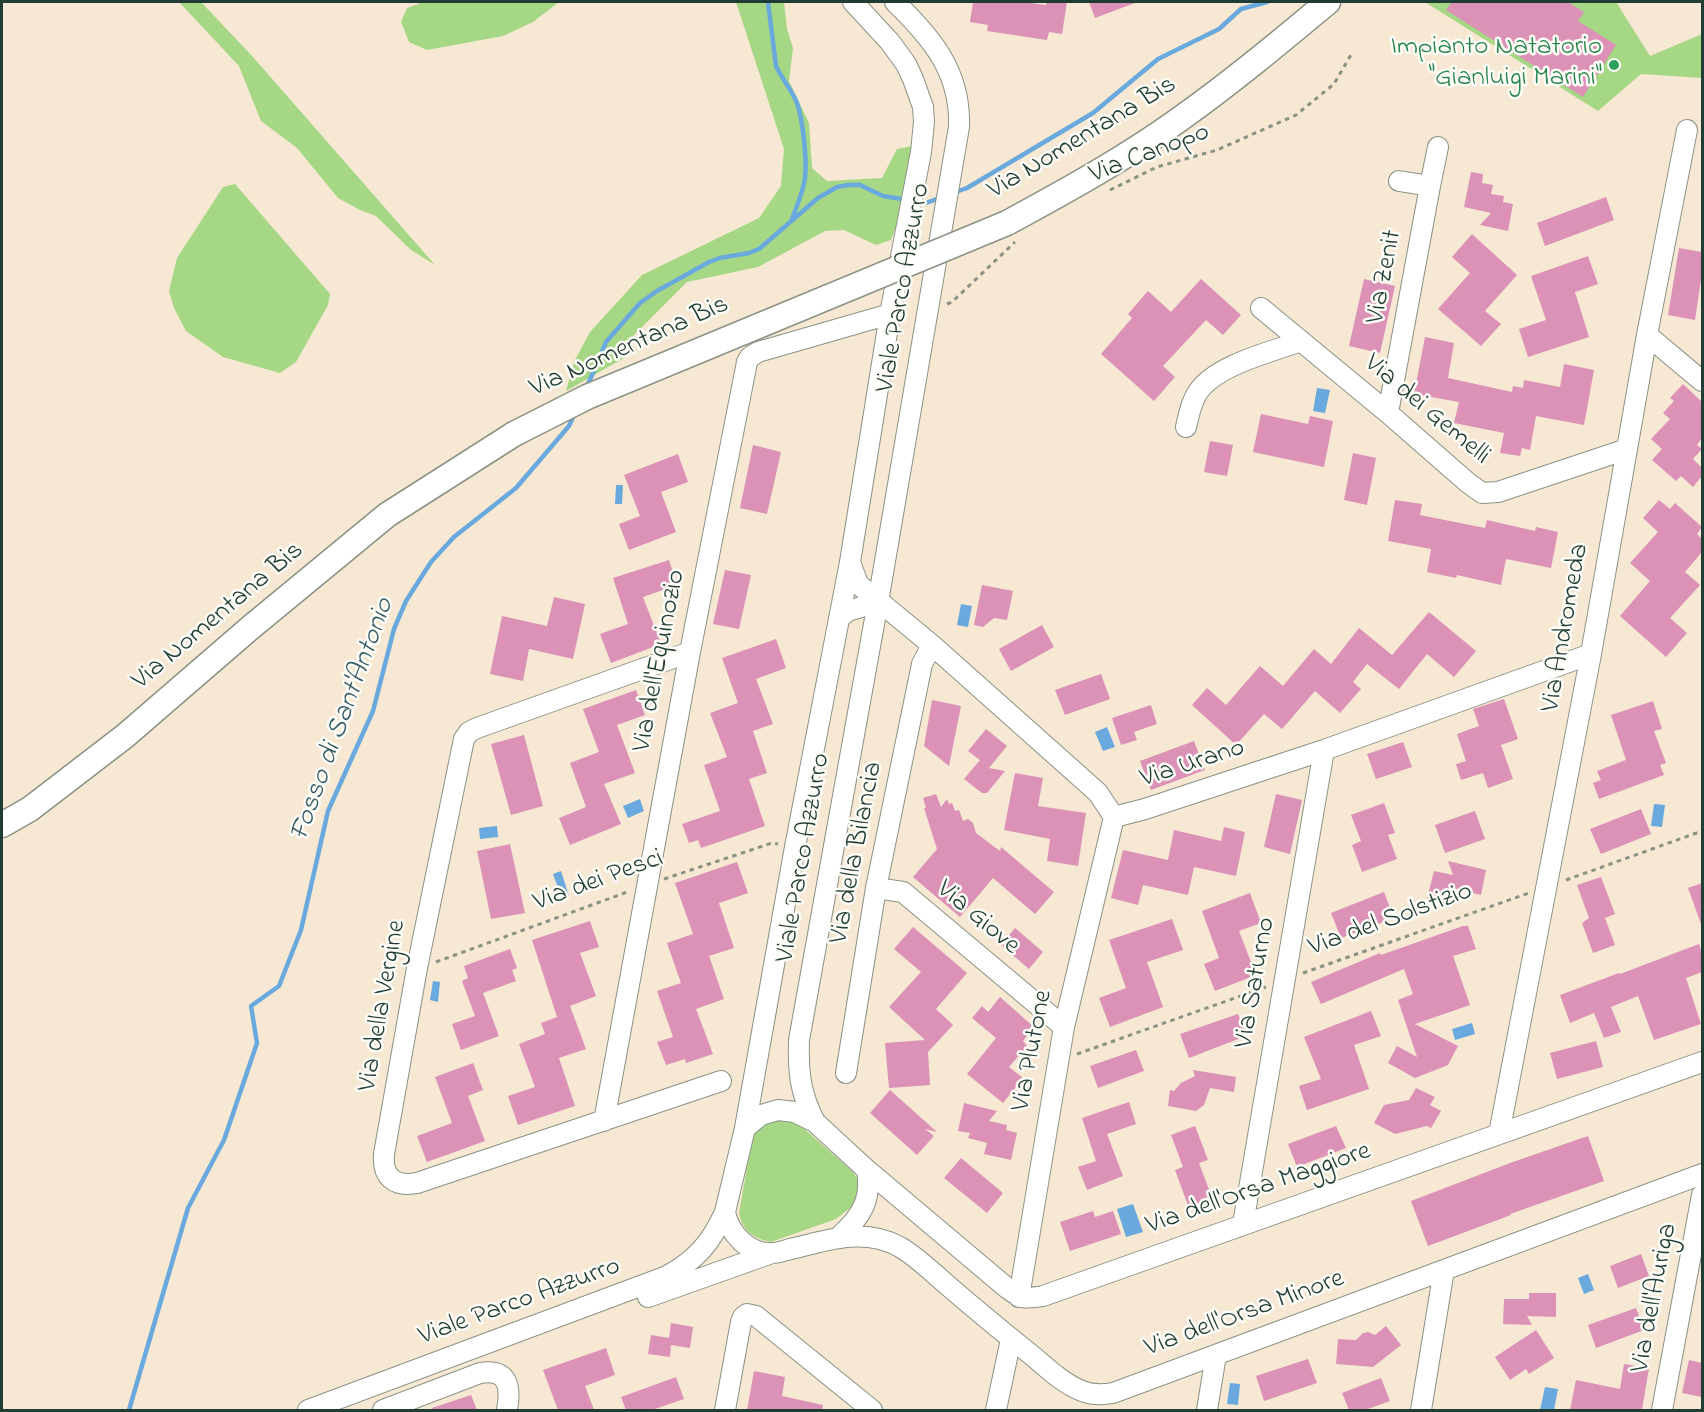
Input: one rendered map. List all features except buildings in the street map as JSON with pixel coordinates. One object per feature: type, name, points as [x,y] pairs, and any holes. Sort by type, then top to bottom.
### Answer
[{"type":"main road","name":"Via Nomentana Bis","points":[[2,825],[30,809],[125,736],[250,628],[387,515],[514,434],[587,397],[733,335],[1012,231],[1179,120],[1260,59],[1328,2]]},
{"type":"street","name":"Viale Parco Azzurro","points":[[308,1410],[667,1276],[700,1252],[715,1234],[725,1212],[745,1128],[795,847],[850,562],[890,314],[921,152],[923,107],[906,64],[899,53],[853,2]]},
{"type":"street","name":"Viale Parco Azzurro","points":[[815,1122],[800,1082],[799,1040],[878,602],[959,127],[960,110],[950,71],[936,46],[896,2]]},
{"type":"street","name":"Via Andromeda","points":[[1499,1134],[1591,654],[1647,335],[1687,130]]},
{"type":"street","name":"Via Zenit","points":[[1388,413],[1438,147]]},
{"type":"street","points":[[1399,181],[1430,186]]},
{"type":"street","name":"Via dei Gemelli","points":[[1261,308],[1478,491],[1486,494],[1498,492],[1627,449]]},
{"type":"street","name":"Via dell'Equinozio","points":[[604,1121],[646,885],[747,362],[761,351],[890,314]]},
{"type":"street","points":[[1647,335],[1702,381]]},
{"type":"street","points":[[1186,427],[1196,394],[1211,378],[1232,366],[1301,341]]},
{"type":"street","points":[[850,562],[858,584],[878,602]]},
{"type":"street","points":[[839,618],[848,611],[878,602]]},
{"type":"street","name":"Via Urano","points":[[878,602],[932,645],[1098,793],[1114,817],[1145,809],[1324,750],[1591,654]]},
{"type":"street","name":"Via della Bilancia","points":[[846,1073],[876,888],[922,664],[932,645]]},
{"type":"street","name":"Via della Vergine","points":[[690,652],[477,728],[466,735],[417,968],[384,1157],[386,1172],[394,1181],[403,1184],[417,1183],[721,1082]]},
{"type":"street","name":"Via Saturno","points":[[1242,1224],[1324,750]]},
{"type":"street","name":"Via Plutone","points":[[1019,1297],[1064,1027],[1114,817]]},
{"type":"street","name":"Via Giove","points":[[876,888],[903,892],[1064,1027]]},
{"type":"street","name":"Via dell'Orsa Maggiore","points":[[1019,1297],[1029,1299],[1043,1296],[1702,1062]]},
{"type":"street","name":"Viale Parco Azzurro","points":[[745,1128],[761,1115],[778,1110],[795,1112],[815,1122],[867,1170]]},
{"type":"street","points":[[867,1170],[1019,1297]]},
{"type":"street","points":[[839,1237],[856,1220],[865,1203],[869,1188],[867,1170]]},
{"type":"street","name":"Via dell'Orsa Minore","points":[[839,1237],[878,1238],[903,1249],[1068,1384],[1083,1392],[1099,1395],[1216,1355],[1702,1174]]},
{"type":"street","name":"Via dell'Auriga","points":[[1662,1410],[1702,1195]]},
{"type":"street","points":[[725,1212],[731,1231],[740,1240],[753,1248],[772,1253]]},
{"type":"street","name":"Viale Parco Azzurro","points":[[329,1410],[772,1253],[839,1237]]},
{"type":"street","points":[[1421,1410],[1444,1270]]},
{"type":"street","points":[[725,1410],[741,1322],[747,1314],[756,1316],[872,1410]]},
{"type":"street","points":[[996,1410],[1011,1339]]},
{"type":"street","points":[[1207,1410],[1216,1355]]},
{"type":"street","points":[[383,1410],[480,1373],[489,1372],[500,1374],[508,1386],[510,1394],[507,1410]]},
{"type":"path","name":"Via Canopo","points":[[1103,193],[1157,168],[1218,150],[1296,115],[1334,84],[1352,53]]},
{"type":"path","points":[[928,311],[952,302],[1012,231]]},
{"type":"path","name":"Via del Solstizio","points":[[1059,1061],[1702,831]]},
{"type":"path","name":"Via dei Pesci","points":[[417,968],[646,885],[772,843],[795,847]]},
{"type":"green space","points":[[179,2],[201,2],[253,57],[435,265],[411,250],[376,216],[338,198],[297,148],[261,121],[239,66]]},
{"type":"green space","points":[[424,2],[559,2],[533,22],[503,36],[427,50],[409,42],[401,22],[407,8]]},
{"type":"green space","points":[[736,2],[784,2],[787,29],[793,48],[789,81],[809,123],[812,168],[827,181],[882,178],[897,149],[912,146],[916,175],[891,240],[876,245],[844,230],[825,231],[758,267],[687,282],[634,335],[624,358],[566,391],[574,362],[590,332],[642,275],[759,218],[781,186],[784,149]]},
{"type":"green space","name":"Impianto Natatorio \"Gianluigi Marini\"","points":[[1425,2],[1616,2],[1650,56],[1702,34],[1702,78],[1641,74],[1598,111]]},
{"type":"green space","points":[[235,184],[330,294],[328,305],[296,362],[280,373],[223,357],[186,331],[174,308],[169,291],[177,258],[223,187]]},
{"type":"green space","points":[[773,1119],[788,1119],[799,1124],[853,1172],[860,1187],[855,1204],[836,1219],[771,1242],[759,1239],[750,1233],[739,1213],[752,1139],[756,1130]]},
{"type":"water","points":[[1317,388],[1330,390],[1325,413],[1313,411]]},
{"type":"water","points":[[616,485],[623,485],[622,504],[615,504]]},
{"type":"water","points":[[961,604],[972,606],[968,627],[957,625]]},
{"type":"water","points":[[1107,727],[1115,747],[1103,751],[1095,732]]},
{"type":"water","points":[[640,799],[644,811],[628,818],[623,806]]},
{"type":"water","points":[[1654,804],[1665,805],[1662,827],[1651,826]]},
{"type":"water","points":[[497,826],[498,837],[480,839],[479,828]]},
{"type":"water","points":[[561,871],[569,896],[562,899],[553,874]]},
{"type":"water","points":[[433,981],[440,982],[438,1002],[430,1000]]},
{"type":"water","points":[[1472,1023],[1475,1034],[1455,1040],[1452,1029]]},
{"type":"water","points":[[1133,1204],[1143,1232],[1126,1237],[1117,1209]]},
{"type":"water","points":[[1588,1274],[1594,1290],[1584,1294],[1578,1278]]},
{"type":"water","points":[[1230,1383],[1240,1384],[1238,1405],[1227,1404]]},
{"type":"water","points":[[1545,1387],[1558,1389],[1554,1410],[1540,1410]]},
{"type":"waterway","points":[[768,2],[776,66],[797,103],[804,140],[805,178],[792,219]]},
{"type":"waterway","name":"Fosso di Sant'Antonio","points":[[953,193],[967,188],[1093,113],[1158,59],[1219,29],[1241,9],[1267,2]]},
{"type":"waterway","name":"Fosso di Sant'Antonio","points":[[586,389],[606,342],[640,303],[657,291],[709,262],[759,249],[818,198],[837,187],[860,185],[883,196],[908,200]]},
{"type":"waterway","name":"Fosso di Sant'Antonio","points":[[916,201],[926,203],[942,197]]},
{"type":"waterway","name":"Fosso di Sant'Antonio","points":[[129,1410],[188,1208],[224,1140],[257,1043],[251,1006],[279,986],[301,930],[328,811],[373,711],[394,629],[406,601],[431,562],[454,537],[516,488],[569,426],[575,413]]},
{"type":"place","name":"Impianto Natatorio \"Gianluigi Marini\"","points":[[1614,65]]}]
